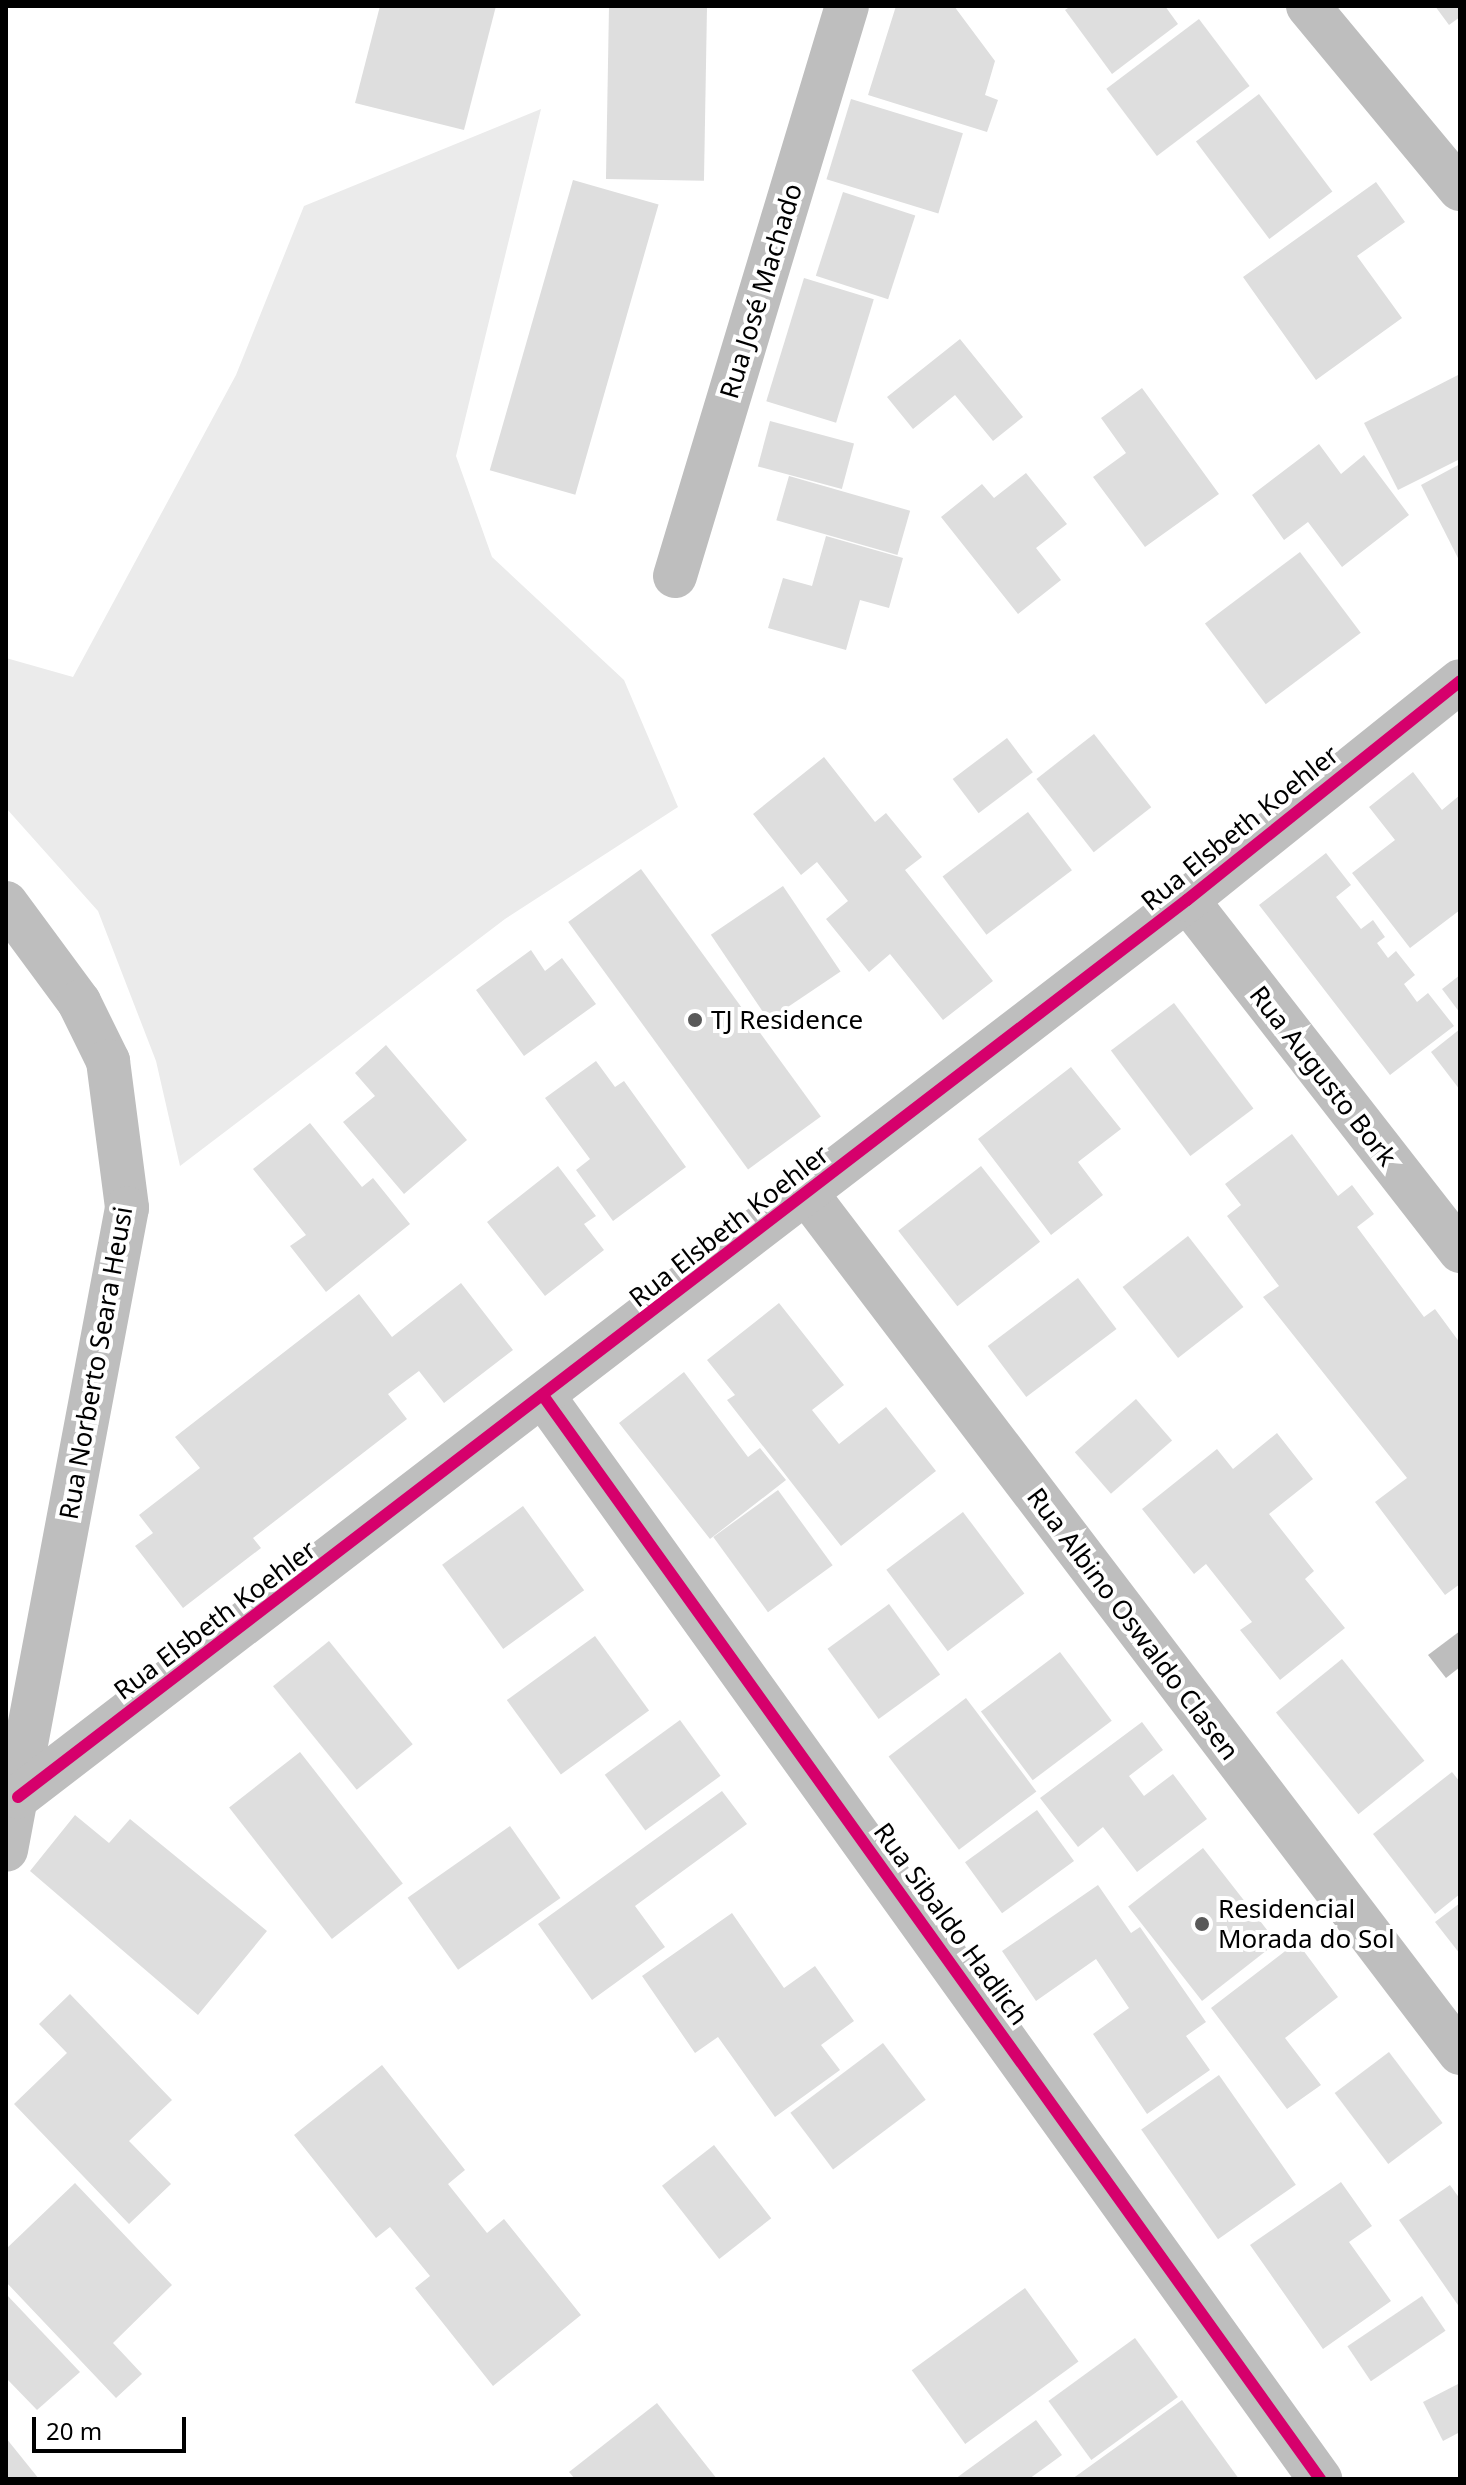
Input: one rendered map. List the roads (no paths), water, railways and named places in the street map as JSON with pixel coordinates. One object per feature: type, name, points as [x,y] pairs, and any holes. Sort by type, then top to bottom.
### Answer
[{"type":"street","name":"Rua José Machado","points":[[675,576],[847,6]]},
{"type":"street","points":[[1308,6],[1460,189]]},
{"type":"street","name":"Rua Elsbeth Koehler","points":[[18,1797],[544,1397],[1187,900],[1460,681]]},
{"type":"street","name":"Rua Augusto Bork","points":[[1187,900],[1460,1251]]},
{"type":"street","name":"Rua Norberto Seara Heusi","points":[[6,903],[79,1002],[108,1061],[127,1208],[6,1850]]},
{"type":"street","name":"Rua Albino Oswaldo Clasen","points":[[807,1194],[1460,2053]]},
{"type":"street","name":"Rua Sibaldo Hadlich","points":[[544,1397],[1320,2479]]},
{"type":"place","name":"TJ Residence","points":[[695,1020]]},
{"type":"place","name":"Residencial Morada do Sol","points":[[1202,1924]]}]
